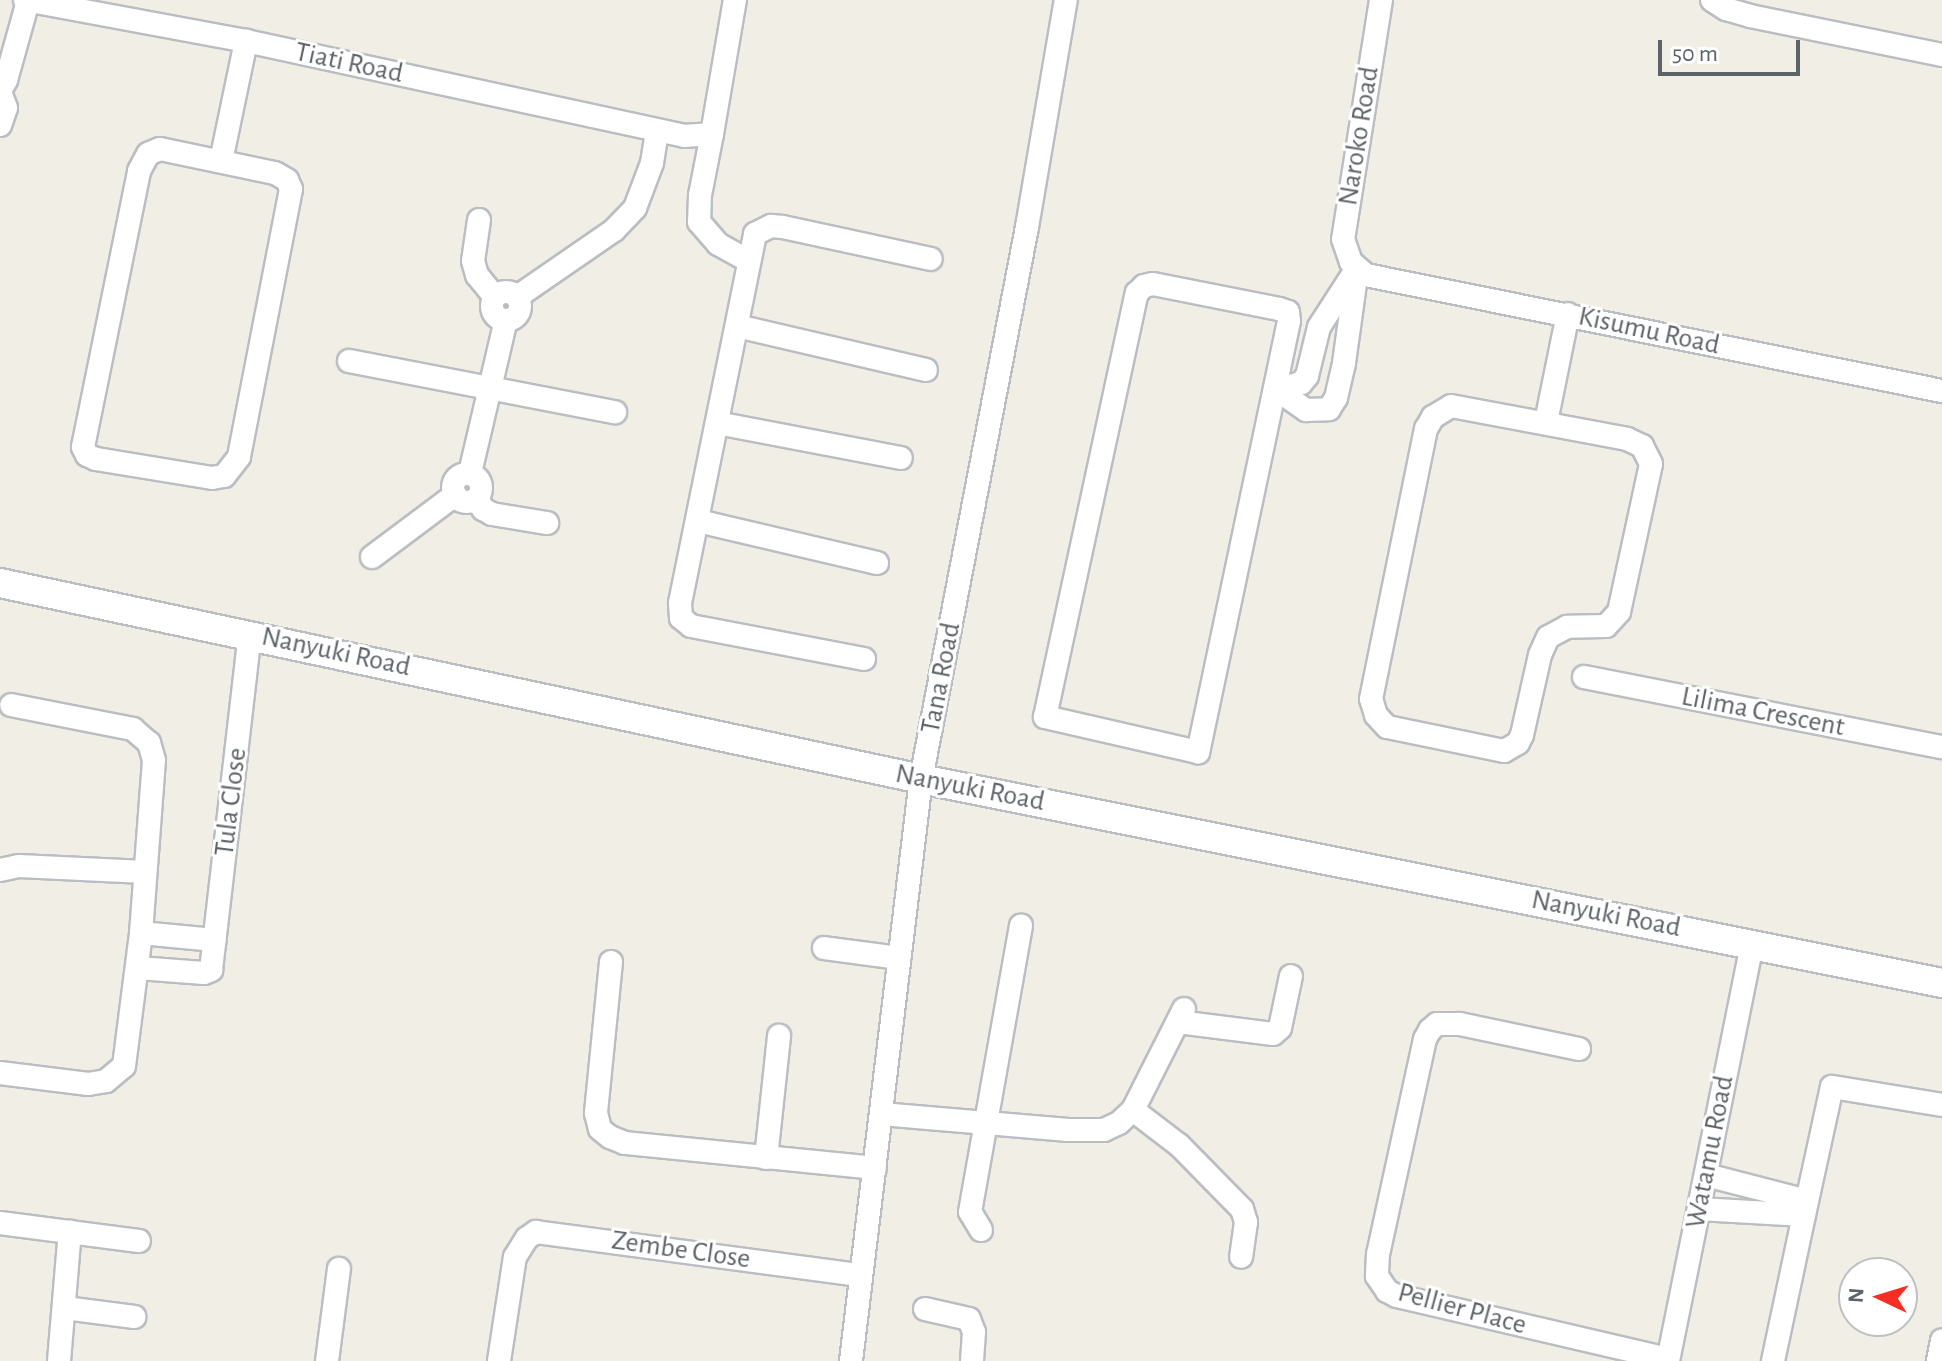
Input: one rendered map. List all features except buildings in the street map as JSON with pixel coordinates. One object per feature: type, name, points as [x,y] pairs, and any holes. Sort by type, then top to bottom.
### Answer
[{"type":"street","points":[[0,125],[6,108],[0,92],[6,80],[26,0]]},
{"type":"street","name":"Tiati Road","points":[[26,0],[246,41],[606,117],[664,133],[712,134]]},
{"type":"street","points":[[735,0],[700,195],[699,222],[718,244],[747,260]]},
{"type":"street","name":"Tana Road","points":[[851,1361],[921,779],[1027,227],[1066,0]]},
{"type":"street","name":"Naroko Road","points":[[1357,269],[1347,254],[1343,239],[1381,0]]},
{"type":"street","points":[[1712,0],[1726,9],[1750,16],[1942,55]]},
{"type":"street","points":[[221,161],[246,41]]},
{"type":"street","points":[[506,297],[614,230],[635,208],[664,133]]},
{"type":"street","points":[[160,149],[221,161],[283,176],[291,189],[239,457],[224,476],[212,478],[91,457],[83,447],[87,418],[143,159],[160,149]]},
{"type":"street","points":[[470,473],[506,320],[517,315],[506,297],[477,275],[473,261],[479,220]]},
{"type":"street","points":[[864,659],[686,624],[681,618],[680,603],[737,326],[747,260],[755,234],[771,226],[931,259]]},
{"type":"street","points":[[1276,389],[1301,383],[1307,376],[1319,327],[1357,269]]},
{"type":"street","points":[[1276,389],[1306,410],[1329,409],[1336,398],[1344,363],[1357,269]]},
{"type":"street","name":"Kisumu Road","points":[[1357,269],[1388,281],[1568,314],[1942,391]]},
{"type":"street","points":[[1153,284],[1288,312],[1276,389],[1198,752],[1045,717],[1137,293],[1144,286],[1153,284]]},
{"type":"street","points":[[1546,422],[1568,314]]},
{"type":"street","points":[[737,326],[926,370]]},
{"type":"street","points":[[349,361],[615,412]]},
{"type":"street","points":[[1451,406],[1546,422],[1627,439],[1642,446],[1647,454],[1650,476],[1619,612],[1606,626],[1567,627],[1548,637],[1540,655],[1526,723],[1512,748],[1492,751],[1387,727],[1373,708],[1372,689],[1426,429],[1433,417],[1451,406]]},
{"type":"street","points":[[717,423],[901,458]]},
{"type":"street","points":[[455,495],[454,482],[457,477],[470,473]]},
{"type":"street","points":[[470,473],[480,481],[477,499],[483,509],[492,514],[547,523]]},
{"type":"street","points":[[455,495],[465,502],[477,499]]},
{"type":"street","points":[[372,557],[455,495]]},
{"type":"street","points":[[698,521],[877,563]]},
{"type":"street","name":"Nanyuki Road","points":[[0,583],[921,779],[1942,983]]},
{"type":"street","name":"Tula Close","points":[[138,968],[204,973],[211,970],[250,634]]},
{"type":"street","name":"Lilima Crescent","points":[[1584,677],[1942,747]]},
{"type":"street","points":[[0,1073],[88,1084],[116,1074],[124,1066],[138,968],[154,760],[145,738],[133,729],[11,705]]},
{"type":"street","points":[[0,870],[19,866],[145,872]]},
{"type":"street","points":[[981,1230],[970,1212],[1021,925]]},
{"type":"street","points":[[141,933],[215,940]]},
{"type":"street","name":"Watamu Road","points":[[1668,1360],[1752,943]]},
{"type":"street","points":[[824,948],[899,958]]},
{"type":"street","points":[[611,962],[597,1096],[600,1129],[625,1143],[875,1168]]},
{"type":"street","points":[[881,1114],[1104,1130],[1119,1123],[1133,1110],[1181,1015],[1273,1034],[1280,1028],[1291,976]]},
{"type":"street","name":"Pellier Place","points":[[1579,1049],[1459,1024],[1437,1024],[1425,1039],[1418,1068],[1378,1254],[1380,1283],[1397,1296],[1668,1360]]},
{"type":"street","points":[[766,1158],[779,1036]]},
{"type":"street","points":[[1773,1361],[1832,1087],[1942,1105]]},
{"type":"street","points":[[1133,1110],[1179,1145],[1242,1209],[1246,1222],[1241,1257]]},
{"type":"street","points":[[1706,1175],[1753,1201]]},
{"type":"street","points":[[1699,1209],[1753,1201],[1806,1208]]},
{"type":"street","points":[[0,1223],[139,1241]]},
{"type":"street","points":[[59,1361],[70,1231]]},
{"type":"street","name":"Zembe Close","points":[[499,1361],[515,1257],[527,1238],[536,1232],[550,1231],[860,1275]]},
{"type":"street","points":[[327,1361],[339,1269]]},
{"type":"street","points":[[65,1308],[134,1317]]},
{"type":"street","points":[[925,1309],[969,1319],[974,1332],[972,1361]]},
{"type":"street","points":[[1938,1361],[1942,1340]]}]
